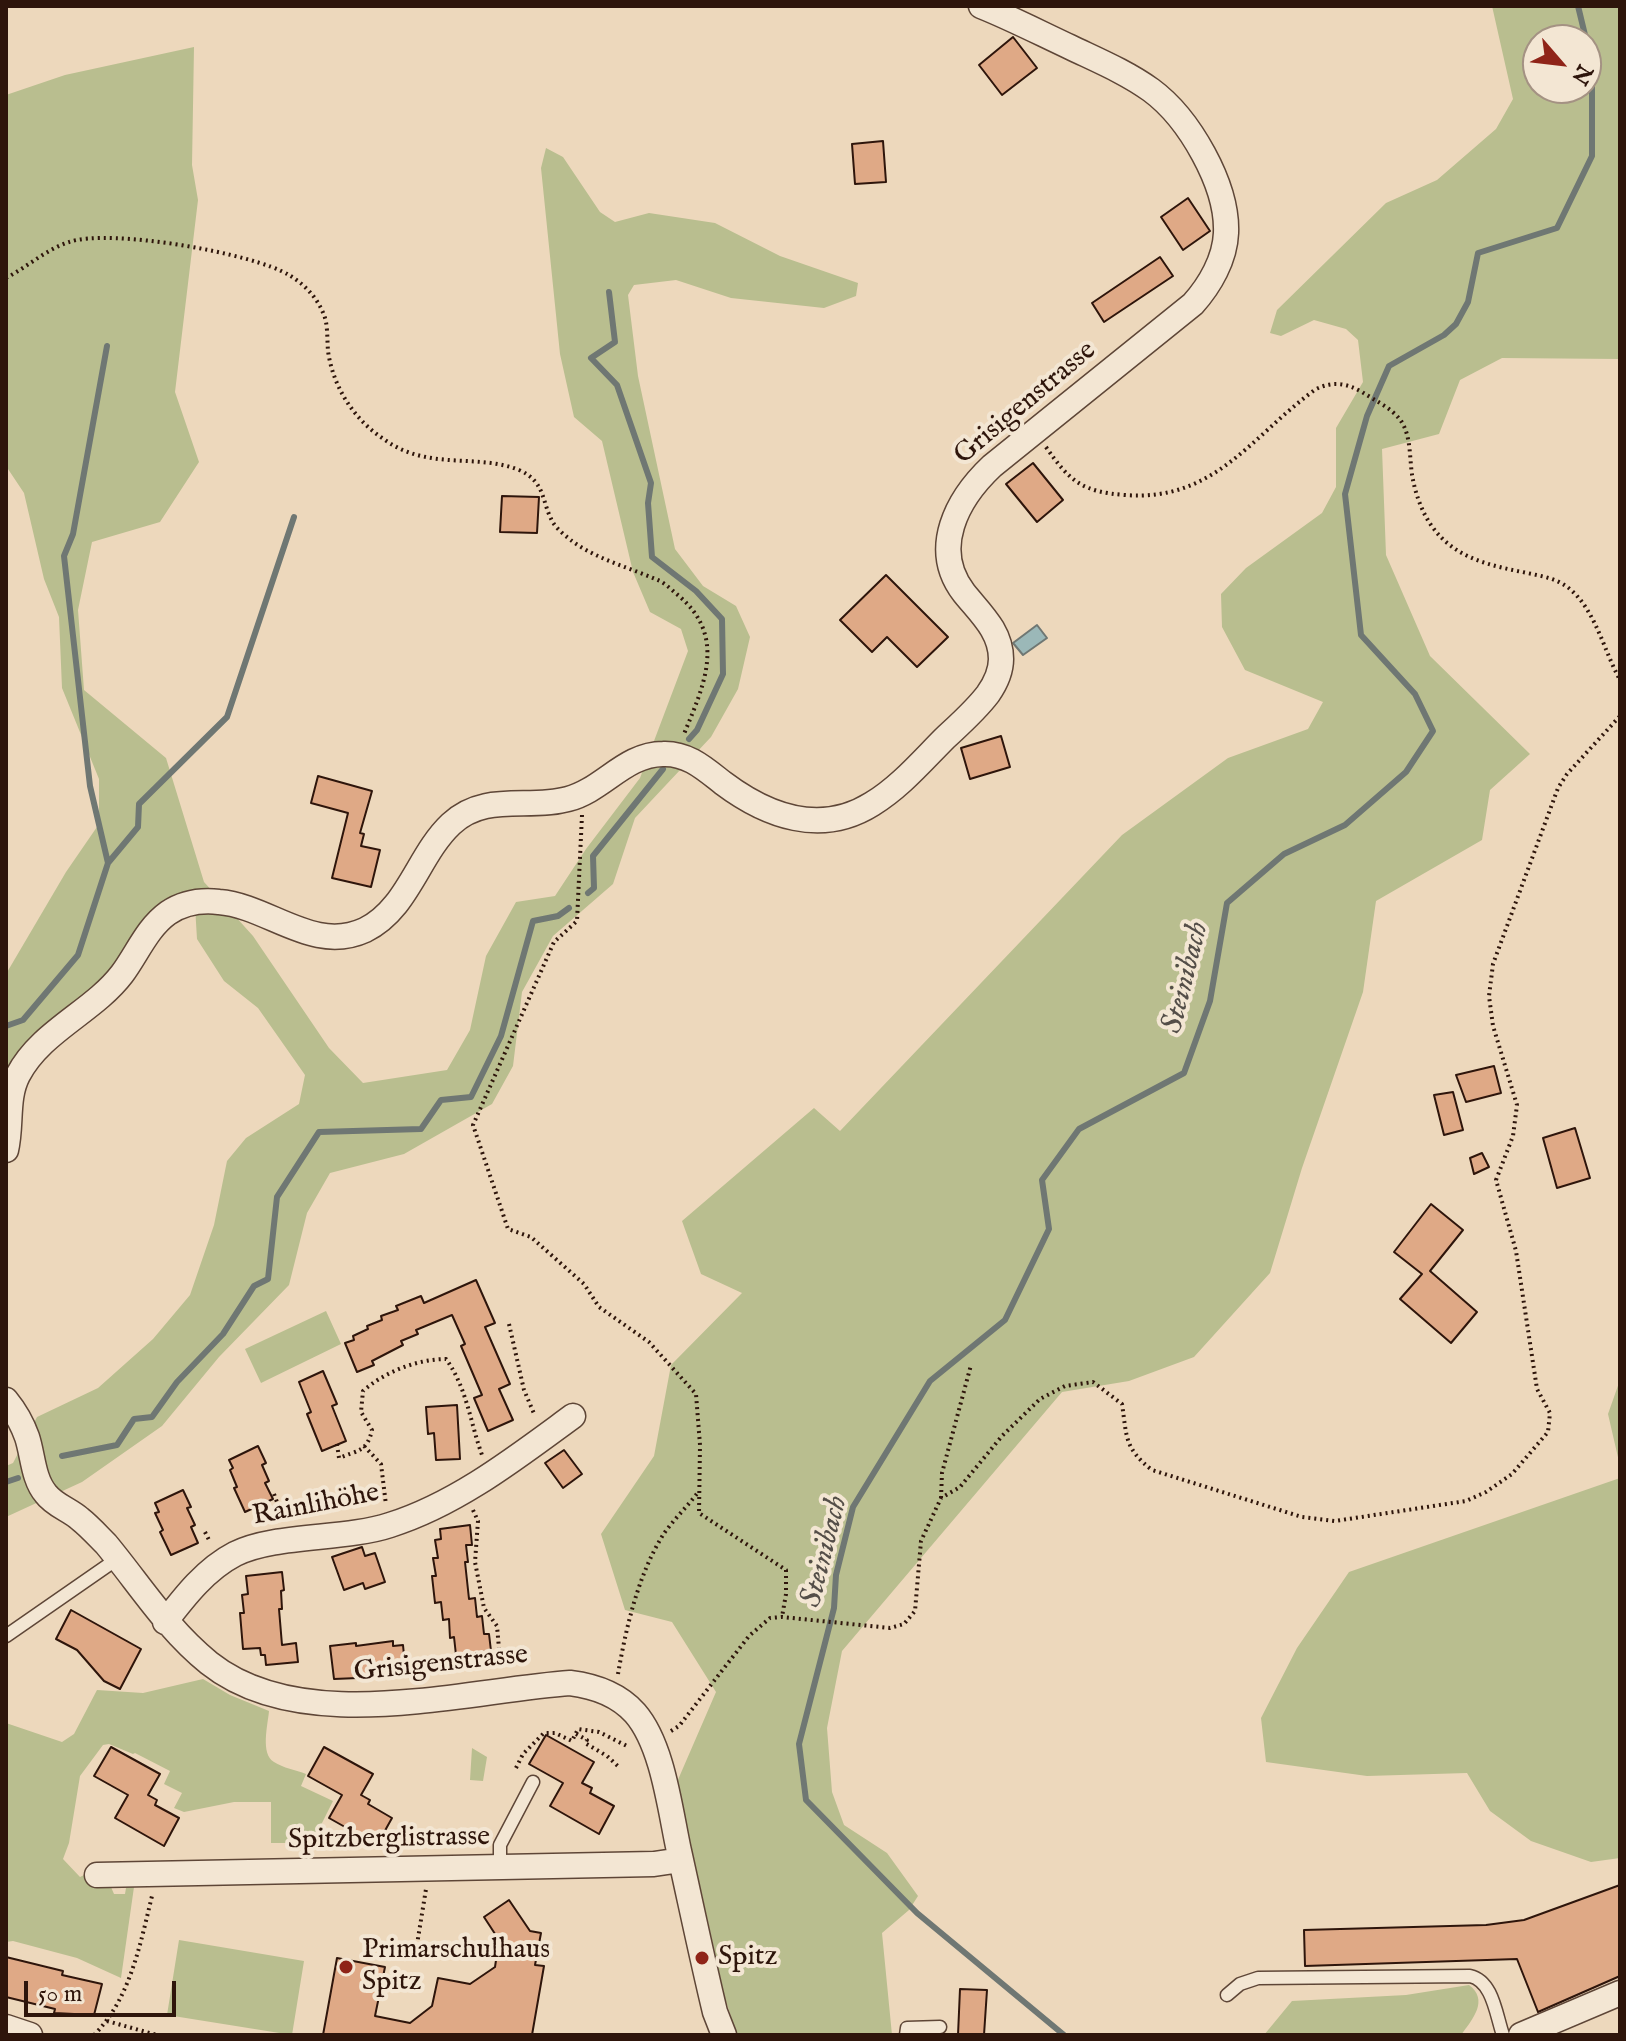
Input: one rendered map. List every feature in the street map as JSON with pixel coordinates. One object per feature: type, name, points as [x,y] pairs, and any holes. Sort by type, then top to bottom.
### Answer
[{"type":"street","name":"Grisigenstrasse","points":[[676,754],[696,763],[755,806],[777,815],[803,820],[829,820],[851,814],[875,803],[897,785],[978,706],[995,681],[1001,660],[996,636],[953,575],[948,559],[949,536],[961,502],[978,479],[1193,304],[1210,281],[1221,258],[1226,223],[1218,190],[1199,145],[1162,99],[1113,67],[981,6]]},
{"type":"street","points":[[6,1150],[11,1095],[23,1067],[37,1049],[114,982],[154,926],[172,911],[194,903],[216,901],[237,905],[314,934],[339,937],[352,934],[375,924],[392,909],[433,845],[462,815],[493,804],[553,802],[584,793],[642,757],[676,754]]},
{"type":"street","name":"Grisigenstrasse","points":[[6,1400],[26,1435],[38,1481],[46,1496],[80,1519],[117,1559],[165,1622],[211,1664],[254,1688],[287,1698],[330,1705],[375,1705],[570,1683],[613,1696],[636,1714],[681,1860],[715,2012],[724,2035]]},
{"type":"street","name":"Rainlihöhe","points":[[165,1622],[189,1591],[221,1562],[237,1553],[260,1545],[389,1526],[438,1505],[490,1474],[573,1416]]},
{"type":"street","name":"Spitzberglistrasse","points":[[97,1875],[500,1868],[654,1864],[681,1860]]},
{"type":"street","points":[[1521,2035],[1620,1993]]},
{"type":"street","points":[[6,2027],[30,2035]]},
{"type":"lane","points":[[6,1636],[117,1559]]},
{"type":"lane","points":[[500,1868],[500,1845],[533,1782]]},
{"type":"lane","points":[[1227,1995],[1240,1984],[1258,1978],[1477,1977],[1487,1988],[1503,2035]]},
{"type":"lane","points":[[906,2035],[907,2028],[940,2027]]},
{"type":"path","points":[[6,278],[70,241],[125,237],[254,261],[286,273],[308,289],[325,316],[329,354],[340,392],[362,421],[385,441],[430,459],[506,466],[522,471],[536,482],[554,524],[572,541],[664,583],[691,606],[706,631],[709,658],[700,696],[676,754]]},
{"type":"path","points":[[1035,431],[1068,475],[1088,490],[1133,496],[1168,494],[1204,481],[1316,389],[1337,383],[1361,392],[1387,409],[1403,425],[1413,482],[1429,522],[1439,536],[1448,545],[1478,561],[1565,585],[1582,601],[1590,614],[1620,680]]},
{"type":"path","points":[[941,1498],[960,1487],[1002,1436],[1040,1399],[1065,1386],[1093,1382],[1122,1404],[1127,1441],[1135,1457],[1152,1470],[1302,1517],[1335,1521],[1466,1501],[1512,1474],[1548,1432],[1550,1413],[1537,1389],[1516,1251],[1496,1180],[1513,1136],[1517,1105],[1493,1026],[1489,996],[1493,964],[1558,788],[1620,716]]},
{"type":"path","points":[[584,793],[577,921],[554,942],[473,1125],[508,1229],[531,1237],[584,1284],[599,1307],[649,1342],[696,1394],[699,1513],[786,1570],[782,1617]]},
{"type":"path","points":[[509,1324],[524,1390],[545,1437]]},
{"type":"path","points":[[337,1444],[339,1458],[358,1452],[369,1442],[372,1430],[361,1412],[363,1391],[369,1385],[412,1364],[446,1359],[467,1398],[472,1427],[490,1474]]},
{"type":"path","points":[[516,1768],[540,1734],[555,1733],[572,1741],[578,1729],[599,1732],[645,1748],[679,1726],[760,1624],[770,1618],[890,1628],[904,1624],[915,1611],[915,1581],[921,1541],[941,1498],[942,1473],[971,1365]]},
{"type":"path","points":[[364,1446],[381,1464],[386,1507]]},
{"type":"path","points":[[613,1696],[624,1638],[642,1581],[663,1536],[700,1491]]},
{"type":"path","points":[[274,1494],[288,1531]]},
{"type":"path","points":[[478,1521],[475,1562],[484,1608],[497,1626],[498,1647]]},
{"type":"path","points":[[576,1734],[620,1768]]},
{"type":"path","points":[[94,2035],[107,2021],[126,1988],[154,1890]]},
{"type":"path","points":[[415,1957],[426,1894]]},
{"type":"path","points":[[107,2021],[157,2035]]},
{"type":"green space","points":[[1492,6],[1620,6],[1620,359],[1502,358],[1460,380],[1439,434],[1382,449],[1386,555],[1430,656],[1530,754],[1490,790],[1482,840],[1376,901],[1363,992],[1302,1168],[1270,1273],[1194,1357],[1129,1381],[1062,1392],[842,1651],[827,1728],[832,1792],[844,1825],[887,1853],[918,1896],[909,1910],[882,1933],[892,2035],[737,2035],[725,1998],[677,1782],[716,1692],[672,1622],[625,1610],[601,1534],[654,1456],[671,1365],[742,1293],[701,1274],[682,1221],[814,1108],[840,1131],[1122,835],[1228,758],[1308,729],[1323,702],[1245,670],[1222,627],[1221,594],[1246,568],[1322,513],[1336,487],[1336,428],[1363,382],[1358,340],[1346,329],[1314,320],[1281,336],[1270,333],[1277,310],[1386,203],[1437,180],[1496,129],[1513,99]]},
{"type":"green space","points":[[194,47],[192,165],[198,200],[175,392],[199,462],[160,522],[92,542],[78,610],[84,690],[166,758],[204,882],[215,894],[195,897],[6,1085],[6,974],[66,872],[99,824],[99,779],[62,688],[59,617],[44,579],[24,493],[6,466],[6,95],[65,75]]},
{"type":"green space","points":[[546,148],[563,157],[600,212],[615,222],[649,213],[715,223],[780,256],[858,283],[856,296],[824,308],[731,298],[676,280],[634,285],[628,295],[638,376],[675,549],[703,586],[736,606],[750,637],[738,689],[711,737],[635,818],[613,884],[553,936],[522,992],[513,1066],[492,1104],[404,1154],[330,1173],[307,1213],[289,1285],[219,1357],[162,1426],[82,1482],[6,1517],[6,1466],[13,1463],[37,1417],[98,1388],[153,1339],[190,1295],[214,1225],[227,1161],[246,1138],[299,1104],[305,1075],[258,1008],[224,981],[197,939],[195,906],[226,906],[253,936],[329,1048],[363,1083],[447,1070],[470,1030],[486,956],[516,902],[555,896],[640,778],[688,651],[681,629],[650,612],[633,572],[602,441],[574,417],[560,354],[541,168]]},
{"type":"green space","points":[[326,1311],[341,1344],[261,1383],[245,1349]]},
{"type":"green space","points":[[1620,1380],[1620,1466],[1608,1414]]},
{"type":"green space","points":[[1620,1478],[1620,1858],[1591,1862],[1531,1841],[1490,1811],[1467,1773],[1367,1776],[1266,1762],[1261,1718],[1297,1648],[1349,1572]]},
{"type":"green space","points":[[203,1679],[230,1695],[269,1711],[266,1738],[270,1758],[281,1766],[306,1774],[301,1786],[333,1801],[312,1843],[271,1843],[271,1802],[234,1802],[184,1812],[174,1808],[182,1793],[164,1784],[170,1771],[135,1753],[109,1744],[103,1745],[80,1776],[69,1843],[63,1859],[80,1877],[86,1874],[95,1888],[111,1887],[114,1894],[125,1894],[126,1888],[134,1887],[121,1978],[77,1958],[13,1941],[6,1942],[6,1723],[62,1742],[74,1734],[97,1690],[143,1693]]},
{"type":"green space","points":[[472,1748],[487,1757],[483,1781],[470,1780]]},
{"type":"green space","points":[[179,1940],[304,1961],[292,2035],[167,2015]]},
{"type":"green space","points":[[1469,1985],[1478,1997],[1477,2010],[1461,2035],[1264,2035],[1292,2001],[1406,1995]]},
{"type":"water","points":[[1037,625],[1047,638],[1023,655],[1013,643]]},
{"type":"building","points":[[1013,37],[1037,68],[1002,95],[979,65]]},
{"type":"building","points":[[883,141],[886,182],[855,184],[852,144]]},
{"type":"building","points":[[1188,198],[1210,231],[1183,250],[1161,217]]},
{"type":"building","points":[[1160,257],[1173,276],[1104,322],[1092,303]]},
{"type":"building","points":[[1033,463],[1063,500],[1037,522],[1006,484]]},
{"type":"building","points":[[502,496],[539,497],[537,533],[500,532]]},
{"type":"building","points":[[886,575],[948,637],[917,667],[887,637],[872,652],[840,620]]},
{"type":"building","points":[[1001,736],[1010,767],[970,779],[961,748]]},
{"type":"building","points":[[318,776],[372,791],[360,833],[364,834],[361,846],[380,850],[371,887],[332,878],[348,813],[311,803]]},
{"type":"building","points":[[1494,1066],[1501,1093],[1466,1102],[1456,1075]]},
{"type":"building","points":[[1453,1092],[1463,1130],[1444,1135],[1434,1095]]},
{"type":"building","points":[[1575,1128],[1590,1178],[1557,1188],[1543,1138]]},
{"type":"building","points":[[1482,1153],[1489,1167],[1474,1174],[1470,1158]]},
{"type":"building","points":[[1431,1204],[1463,1230],[1430,1271],[1477,1312],[1451,1343],[1400,1299],[1422,1274],[1394,1252]]},
{"type":"building","points":[[476,1280],[495,1323],[485,1327],[510,1384],[499,1389],[513,1420],[488,1431],[474,1398],[482,1395],[461,1346],[465,1344],[452,1315],[416,1330],[418,1334],[401,1341],[403,1345],[372,1361],[374,1365],[357,1372],[345,1343],[354,1340],[353,1336],[368,1329],[367,1326],[382,1320],[381,1316],[398,1310],[396,1306],[421,1296],[424,1303]]},
{"type":"building","points":[[323,1371],[337,1404],[332,1406],[346,1441],[322,1451],[307,1414],[311,1412],[299,1382]]},
{"type":"building","points":[[457,1405],[460,1459],[436,1460],[434,1433],[428,1434],[426,1407]]},
{"type":"building","points":[[258,1446],[266,1463],[262,1465],[269,1481],[265,1483],[273,1499],[245,1512],[234,1488],[237,1487],[229,1460]]},
{"type":"building","points":[[564,1450],[582,1474],[563,1488],[545,1463]]},
{"type":"building","points":[[183,1490],[191,1507],[187,1508],[195,1525],[191,1527],[198,1543],[171,1555],[160,1532],[163,1530],[155,1513],[159,1512],[155,1503]]},
{"type":"building","points":[[470,1525],[472,1545],[466,1545],[468,1562],[465,1562],[469,1599],[475,1598],[477,1617],[482,1616],[484,1634],[489,1634],[491,1651],[456,1655],[454,1637],[450,1638],[449,1619],[443,1620],[441,1602],[435,1603],[433,1558],[438,1558],[435,1540],[441,1539],[440,1529]]},
{"type":"building","points":[[362,1547],[365,1556],[375,1553],[385,1582],[365,1589],[363,1583],[344,1590],[332,1557]]},
{"type":"building","points":[[282,1572],[284,1590],[281,1591],[282,1609],[279,1609],[282,1645],[296,1643],[298,1662],[266,1665],[260,1648],[243,1649],[242,1595],[248,1594],[246,1576]]},
{"type":"building","points":[[71,1610],[141,1649],[120,1689],[104,1681],[77,1650],[56,1639]]},
{"type":"building","points":[[393,1641],[393,1646],[403,1645],[406,1676],[334,1679],[330,1646]]},
{"type":"building","points":[[546,1735],[594,1762],[582,1783],[592,1788],[590,1793],[614,1806],[599,1834],[550,1806],[563,1783],[529,1764]]},
{"type":"building","points":[[111,1747],[160,1774],[148,1795],[157,1800],[155,1805],[179,1818],[164,1846],[115,1818],[128,1795],[94,1776]]},
{"type":"building","points":[[324,1747],[373,1774],[361,1795],[370,1800],[368,1804],[392,1818],[377,1845],[329,1818],[342,1795],[308,1776]]},
{"type":"building","points":[[1620,1885],[1620,1976],[1538,2012],[1517,1959],[1305,1966],[1304,1930],[1486,1925],[1524,1920]]},
{"type":"building","points":[[509,1900],[530,1931],[541,1933],[535,1965],[544,1966],[532,2035],[323,2035],[337,1958],[385,1967],[375,2016],[410,2023],[432,2006],[438,1978],[470,1984],[495,1967],[499,1940],[484,1917]]},
{"type":"building","points":[[6,1957],[102,1984],[94,2015],[54,2013],[55,2009],[6,1997]]},
{"type":"building","points":[[960,1989],[987,1990],[984,2035],[958,2035]]},
{"type":"waterway","name":"Steinibach","points":[[1064,2035],[917,1913],[806,1800],[799,1744],[834,1608],[836,1575],[853,1507],[930,1381],[1005,1320],[1049,1229],[1042,1180],[1079,1129],[1184,1073],[1210,1001],[1227,903],[1284,854],[1345,825],[1406,772],[1433,731],[1415,694],[1361,635],[1345,494],[1367,416],[1389,366],[1444,335],[1456,324],[1468,302],[1478,253],[1557,228],[1592,156],[1592,64],[1578,6]]},
{"type":"waterway","points":[[609,292],[615,342],[591,358],[617,385],[651,483],[648,503],[652,557],[696,591],[722,619],[723,674],[697,730],[689,739]]},
{"type":"waterway","points":[[107,346],[73,534],[64,556],[90,786],[108,863]]},
{"type":"waterway","points":[[6,1026],[23,1020],[78,955],[108,863],[138,827],[139,804],[227,717],[294,517]]},
{"type":"waterway","points":[[588,893],[594,888],[593,856],[663,769]]},
{"type":"waterway","points":[[62,1456],[117,1445],[134,1419],[152,1417],[177,1382],[223,1334],[254,1286],[268,1279],[277,1197],[319,1132],[421,1129],[441,1100],[471,1097],[501,1036],[533,921],[558,916],[569,908]]},
{"type":"waterway","points":[[6,1482],[18,1478]]},
{"type":"place","name":"Spitz","points":[[702,1958]]},
{"type":"place","name":"Primarschulhaus Spitz","points":[[346,1967]]}]
